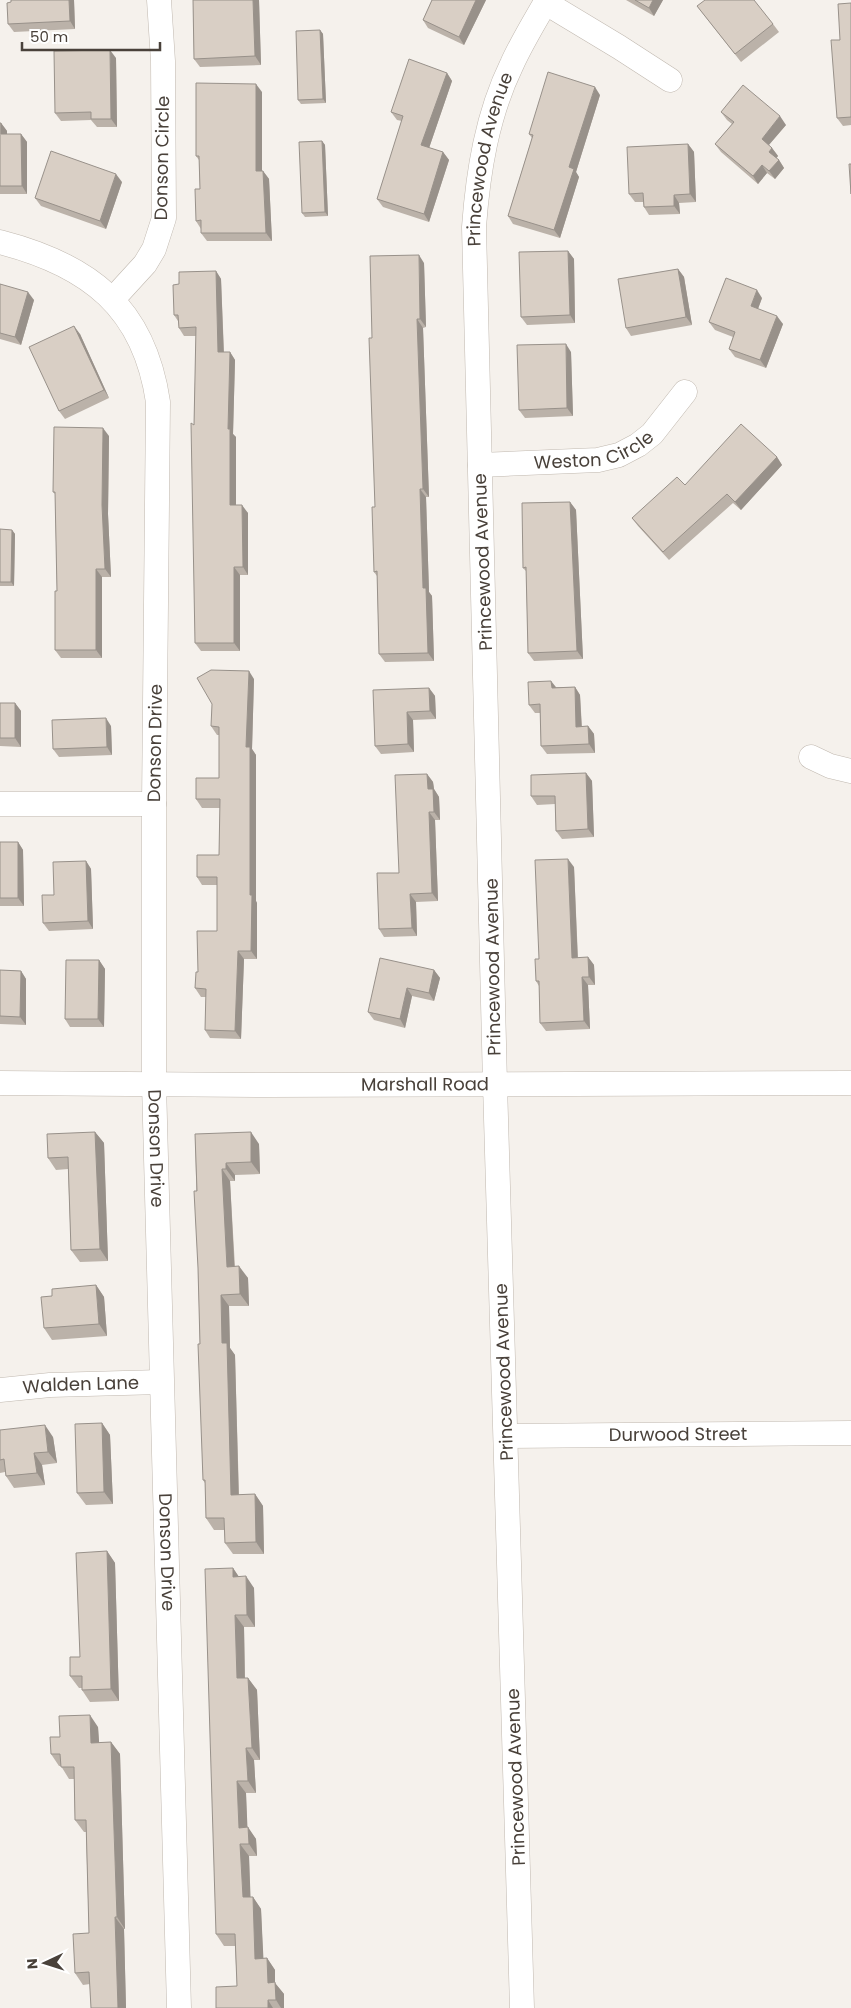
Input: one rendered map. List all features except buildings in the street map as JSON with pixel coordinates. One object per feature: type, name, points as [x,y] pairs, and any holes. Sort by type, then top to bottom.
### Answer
[{"type":"street","name":"Donson Circle","points":[[112,299],[145,264],[154,248],[164,218],[163,71],[159,0]]},
{"type":"street","points":[[546,1],[670,80]]},
{"type":"street","name":"Princewood Avenue","points":[[522,2008],[495,1084],[474,227],[483,152],[496,103],[512,65],[546,1]]},
{"type":"street","name":"Donson Drive","points":[[0,242],[26,249],[54,260],[92,280],[112,299],[131,324],[146,353],[154,375],[158,402],[154,804],[154,1084],[179,2008]]},
{"type":"street","name":"Weston Circle","points":[[480,464],[598,460],[619,455],[638,445],[652,434],[685,392]]},
{"type":"street","points":[[811,757],[830,766],[851,771]]},
{"type":"street","points":[[0,804],[154,804]]},
{"type":"street","name":"Marshall Road","points":[[0,1083],[851,1083]]},
{"type":"street","name":"Walden Lane","points":[[0,1390],[50,1385],[162,1382]]},
{"type":"street","name":"Durwood Street","points":[[506,1436],[851,1433]]}]
